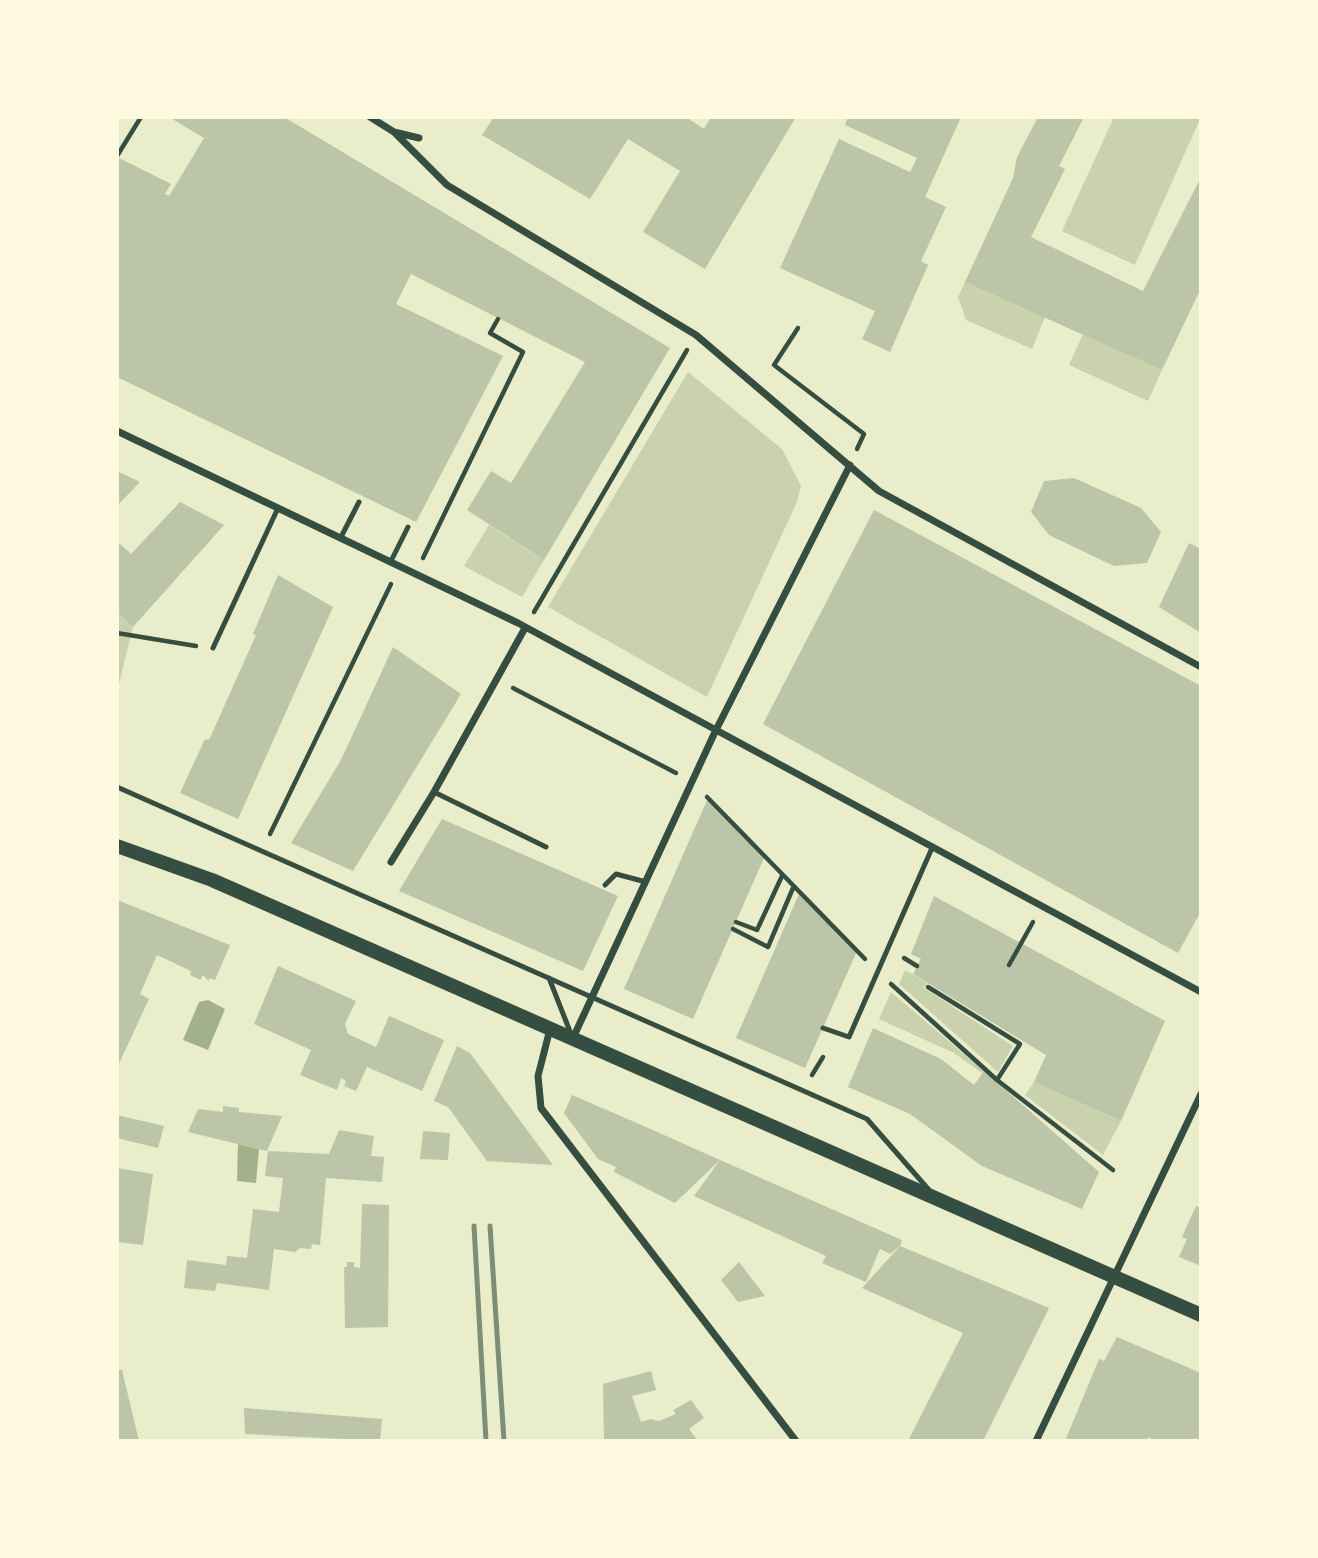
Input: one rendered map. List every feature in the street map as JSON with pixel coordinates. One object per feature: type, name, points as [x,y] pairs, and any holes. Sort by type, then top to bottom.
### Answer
[{"type":"main road","points":[[117,846],[212,880],[1201,1315]]},
{"type":"street","points":[[370,117],[394,132],[447,185],[696,335],[879,491],[1201,667]]},
{"type":"street","points":[[394,132],[419,138]]},
{"type":"street","points":[[117,431],[400,565],[525,628],[1201,992]]},
{"type":"street","points":[[573,1038],[715,732],[850,465]]},
{"type":"street","points":[[391,862],[434,792],[525,628]]},
{"type":"street","points":[[550,1028],[538,1076],[541,1108],[796,1441]]},
{"type":"street","points":[[1036,1441],[1201,1094]]},
{"type":"lane","points":[[341,537],[359,502]]},
{"type":"lane","points":[[212,648],[278,508]]},
{"type":"lane","points":[[391,561],[408,527]]},
{"type":"lane","points":[[117,788],[867,1119],[937,1200]]},
{"type":"lane","points":[[434,792],[546,847]]},
{"type":"lane","points":[[823,1028],[849,1037],[932,848]]},
{"type":"lane","points":[[605,885],[616,874],[646,883]]},
{"type":"lane","points":[[549,978],[573,1038]]},
{"type":"path","points":[[118,154],[141,117]]},
{"type":"path","points":[[416,573],[523,352],[490,333],[498,319]]},
{"type":"path","points":[[798,328],[774,365],[864,434],[850,465]]},
{"type":"path","points":[[525,628],[696,335]]},
{"type":"path","points":[[268,838],[400,565]]},
{"type":"path","points":[[117,633],[212,648]]},
{"type":"path","points":[[490,689],[516,688],[692,782]]},
{"type":"path","points":[[736,922],[757,930],[782,876]]},
{"type":"path","points":[[733,929],[768,947],[793,888]]},
{"type":"path","points":[[900,956],[918,966]]},
{"type":"path","points":[[928,987],[1020,1044],[998,1080]]},
{"type":"shaded area","points":[[1114,117],[1201,117],[1135,265],[1062,231]]},
{"type":"shaded area","points":[[965,282],[1045,317],[1032,349],[966,320],[958,297]]},
{"type":"shaded area","points":[[1083,334],[1162,370],[1148,401],[1069,365]]},
{"type":"shaded area","points":[[688,372],[782,449],[801,486],[797,502],[707,697],[548,607]]},
{"type":"shaded area","points":[[489,525],[544,560],[522,597],[464,566]]},
{"type":"shaded area","points":[[117,612],[133,627],[117,692]]},
{"type":"shaded area","points":[[905,970],[927,983],[924,988],[1013,1046],[998,1072],[899,984]]},
{"type":"shaded area","points":[[891,992],[984,1071],[982,1073],[954,1053],[879,1019]]},
{"type":"shaded area","points":[[208,1000],[225,1009],[208,1050],[183,1040],[199,1002]]},
{"type":"shaded area","points":[[1034,1082],[1121,1121],[1103,1155],[1025,1095]]},
{"type":"shaded area","points":[[238,1144],[259,1149],[256,1183],[237,1181]]},
{"type":"building","points":[[169,117],[284,117],[670,348],[544,560],[467,510],[491,471],[511,483],[585,362],[411,274],[396,304],[503,356],[416,522],[117,377],[117,157],[171,184],[165,194],[169,196],[204,138]]},
{"type":"building","points":[[494,117],[686,117],[704,129],[711,117],[796,117],[705,269],[643,232],[680,171],[628,139],[590,199],[482,135]]},
{"type":"building","points":[[848,117],[961,117],[925,197],[946,207],[921,261],[928,265],[890,352],[862,339],[875,311],[780,268],[839,139],[910,172],[917,158],[845,125]]},
{"type":"building","points":[[1038,117],[1084,117],[1059,166],[1065,169],[1031,237],[1143,291],[1201,177],[1201,288],[1162,370],[965,282],[1013,178],[1017,157]]},
{"type":"building","points":[[117,471],[140,482],[117,506]]},
{"type":"building","points":[[1074,478],[1141,508],[1161,532],[1147,563],[1114,566],[1049,535],[1031,512],[1044,481]]},
{"type":"building","points":[[180,502],[224,525],[133,627],[117,612],[117,541],[131,554]]},
{"type":"building","points":[[874,510],[1201,686],[1201,911],[1178,953],[763,724]]},
{"type":"building","points":[[1189,543],[1201,549],[1201,633],[1159,607]]},
{"type":"building","points":[[278,575],[333,607],[238,819],[180,793],[205,739],[209,740],[256,635],[253,634]]},
{"type":"building","points":[[393,647],[461,694],[353,871],[291,843],[341,760]]},
{"type":"building","points":[[708,798],[764,858],[693,1019],[624,989]]},
{"type":"building","points":[[442,819],[618,896],[583,971],[399,891]]},
{"type":"building","points":[[799,894],[857,951],[805,1068],[736,1038]]},
{"type":"building","points":[[934,896],[1165,1021],[1121,1121],[1034,1082],[1046,1055],[913,974],[921,959],[911,954]]},
{"type":"building","points":[[117,900],[230,945],[215,980],[209,978],[209,981],[203,975],[200,980],[190,975],[191,971],[157,955],[140,994],[149,999],[117,1068]]},
{"type":"building","points":[[278,966],[356,1001],[345,1024],[348,1034],[376,1047],[389,1016],[444,1040],[422,1091],[367,1067],[356,1091],[344,1086],[346,1081],[341,1078],[337,1090],[300,1075],[311,1050],[254,1024]]},
{"type":"building","points":[[873,1028],[941,1059],[974,1085],[984,1071],[1099,1172],[1082,1209],[982,1166],[910,1114],[848,1087]]},
{"type":"building","points":[[457,1046],[470,1053],[553,1165],[487,1161],[448,1107],[434,1101]]},
{"type":"building","points":[[572,1095],[720,1160],[675,1203],[614,1172],[616,1167],[598,1159],[564,1113]]},
{"type":"building","points":[[223,1106],[239,1108],[239,1112],[282,1116],[267,1151],[188,1132],[198,1109],[223,1112]]},
{"type":"building","points":[[117,1115],[164,1126],[158,1148],[117,1138]]},
{"type":"building","points":[[339,1130],[374,1136],[371,1156],[384,1157],[382,1182],[326,1178],[320,1245],[312,1244],[311,1249],[300,1248],[295,1252],[274,1249],[269,1290],[217,1283],[215,1291],[184,1288],[187,1260],[226,1265],[227,1256],[247,1258],[253,1209],[279,1212],[283,1178],[265,1176],[268,1151],[329,1154]]},
{"type":"building","points":[[423,1131],[450,1133],[448,1160],[420,1159]]},
{"type":"building","points":[[720,1160],[902,1240],[900,1246],[890,1254],[880,1249],[866,1282],[822,1263],[826,1256],[694,1196]]},
{"type":"building","points":[[117,1168],[153,1174],[143,1245],[117,1242]]},
{"type":"building","points":[[362,1204],[389,1205],[388,1327],[345,1328],[344,1267],[347,1267],[347,1262],[354,1262],[354,1267],[360,1268]]},
{"type":"building","points":[[1196,1206],[1201,1208],[1201,1266],[1179,1257],[1187,1239],[1182,1237]]},
{"type":"building","points":[[900,1246],[1049,1308],[983,1441],[908,1441],[963,1333],[862,1288]]},
{"type":"building","points":[[739,1262],[765,1296],[738,1302],[721,1280]]},
{"type":"building","points":[[1117,1337],[1201,1373],[1201,1441],[1156,1441],[1148,1437],[1146,1441],[1065,1441],[1099,1359],[1104,1361]]},
{"type":"building","points":[[117,1370],[122,1370],[139,1441],[117,1441]]},
{"type":"building","points":[[651,1371],[656,1390],[632,1396],[641,1422],[651,1419],[659,1421],[676,1414],[673,1410],[691,1400],[704,1418],[689,1429],[698,1441],[604,1441],[603,1384]]},
{"type":"building","points":[[244,1408],[382,1419],[380,1441],[245,1434]]},
{"type":"railway","points":[[474,1226],[486,1441]]},
{"type":"railway","points":[[490,1226],[504,1441]]}]
